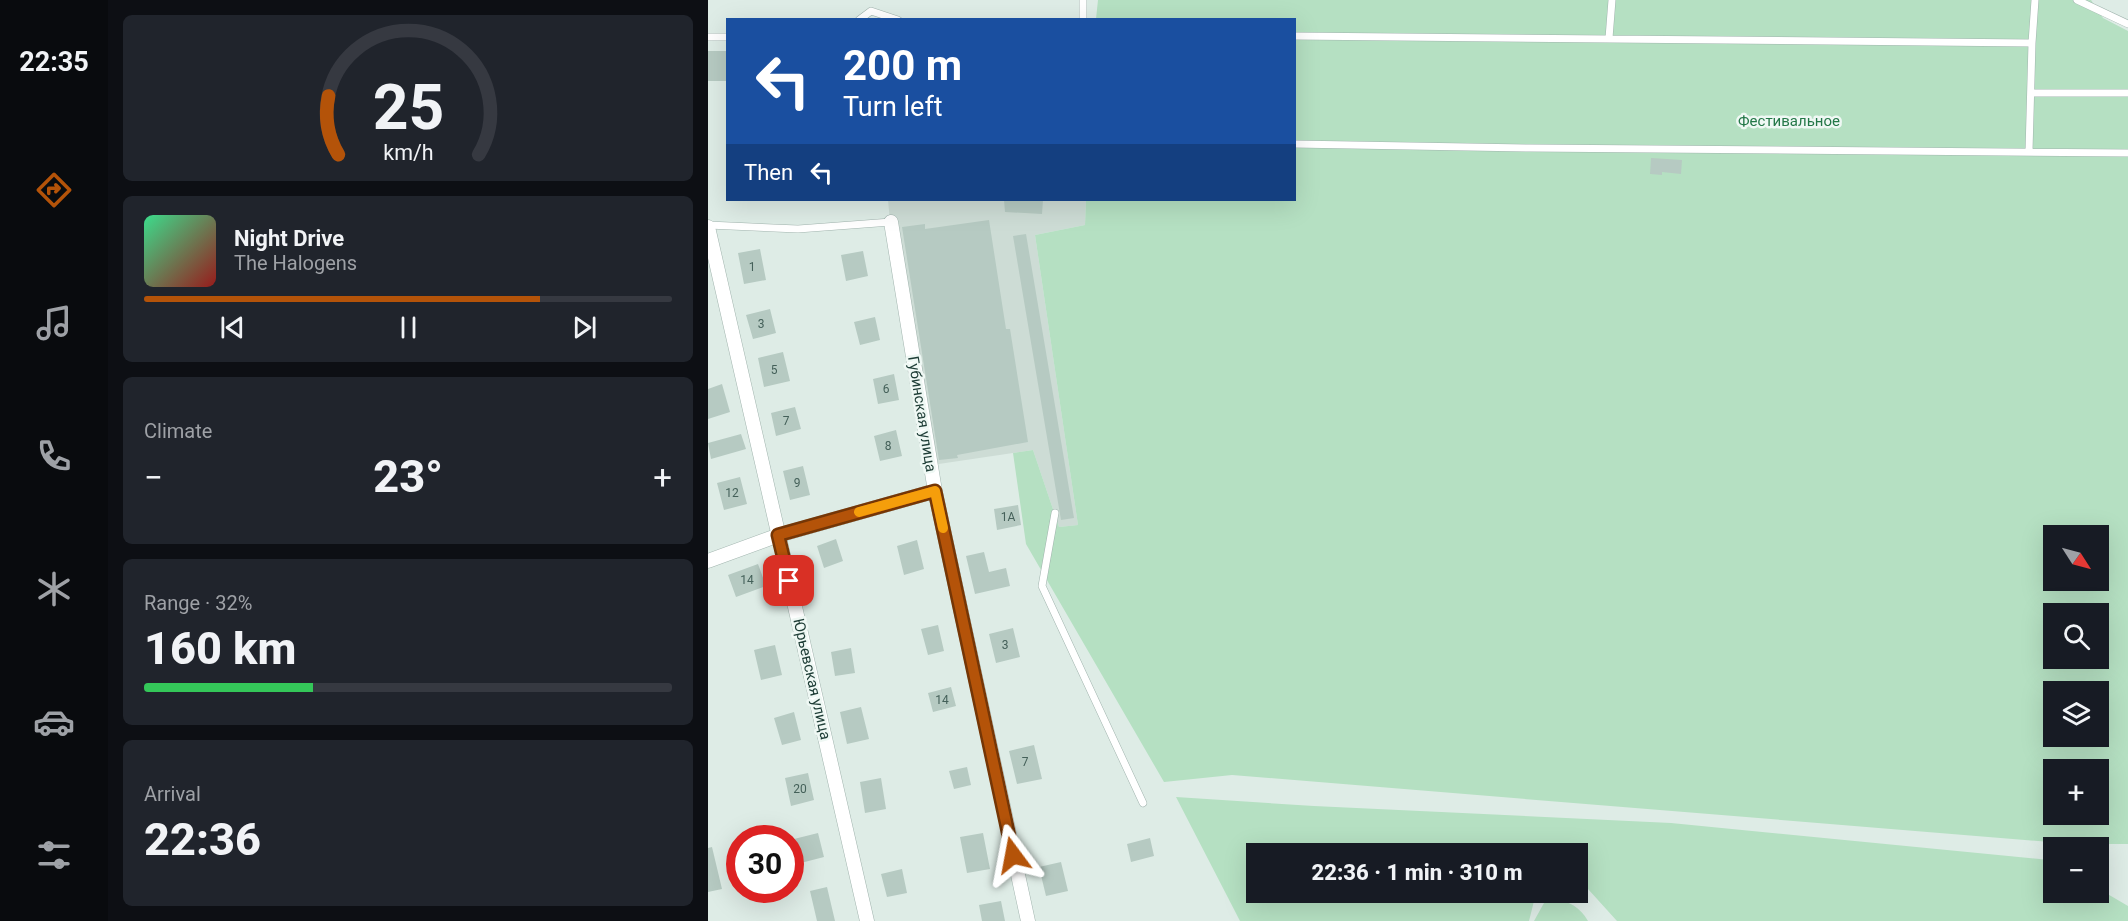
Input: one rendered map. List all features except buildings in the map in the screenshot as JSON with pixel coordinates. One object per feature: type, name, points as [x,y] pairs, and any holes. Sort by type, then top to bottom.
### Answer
[{"type":"street","name":"Губинская улица","points":[[891,222],[935,491],[1028,921]]},
{"type":"street","name":"Юрьевская улица","points":[[708,226],[867,921]]},
{"type":"street","points":[[708,561],[778,535],[935,491]]},
{"type":"lane","points":[[1083,0],[1083,18]]},
{"type":"lane","points":[[1609,38],[1612,0]]},
{"type":"lane","points":[[2029,151],[2035,0]]},
{"type":"lane","points":[[2077,0],[2128,24]]},
{"type":"lane","points":[[862,18],[871,11],[892,18]]},
{"type":"lane","points":[[1296,36],[2032,43]]},
{"type":"lane","points":[[708,37],[726,37]]},
{"type":"lane","points":[[2031,93],[2128,93]]},
{"type":"lane","points":[[1296,144],[2128,153]]},
{"type":"lane","points":[[708,226],[798,229],[891,222]]},
{"type":"lane","points":[[1054,513],[1042,586],[1143,803]]},
{"type":"shaded area","points":[[888,201],[1086,201],[1085,225],[1035,235],[1078,525],[1059,527],[1033,450],[932,465],[896,285]]},
{"type":"green space","name":"Фестивальное","points":[[1098,0],[2091,0],[2103,18],[2128,31],[2128,844],[2109,844],[2109,837],[2043,837],[2043,841],[1232,775],[1164,782],[1026,544],[1013,453],[1033,450],[1059,527],[1078,525],[1035,235],[1085,225],[1086,201],[1296,201],[1296,18],[1096,18]]},
{"type":"green space","points":[[1176,797],[1671,823],[2043,859],[2043,903],[2109,903],[2109,895],[2128,906],[2128,921],[1617,921],[1588,889],[1588,843],[1246,843],[1246,903],[1534,903],[1529,921],[1240,921]]},
{"type":"green space","points":[[1544,903],[1569,903],[1581,912],[1588,921],[1534,921]]},
{"type":"slow traffic","points":[[859,512],[935,491],[943,528]]},
{"type":"route","points":[[789,581],[778,535],[935,491],[1013,855]]}]
